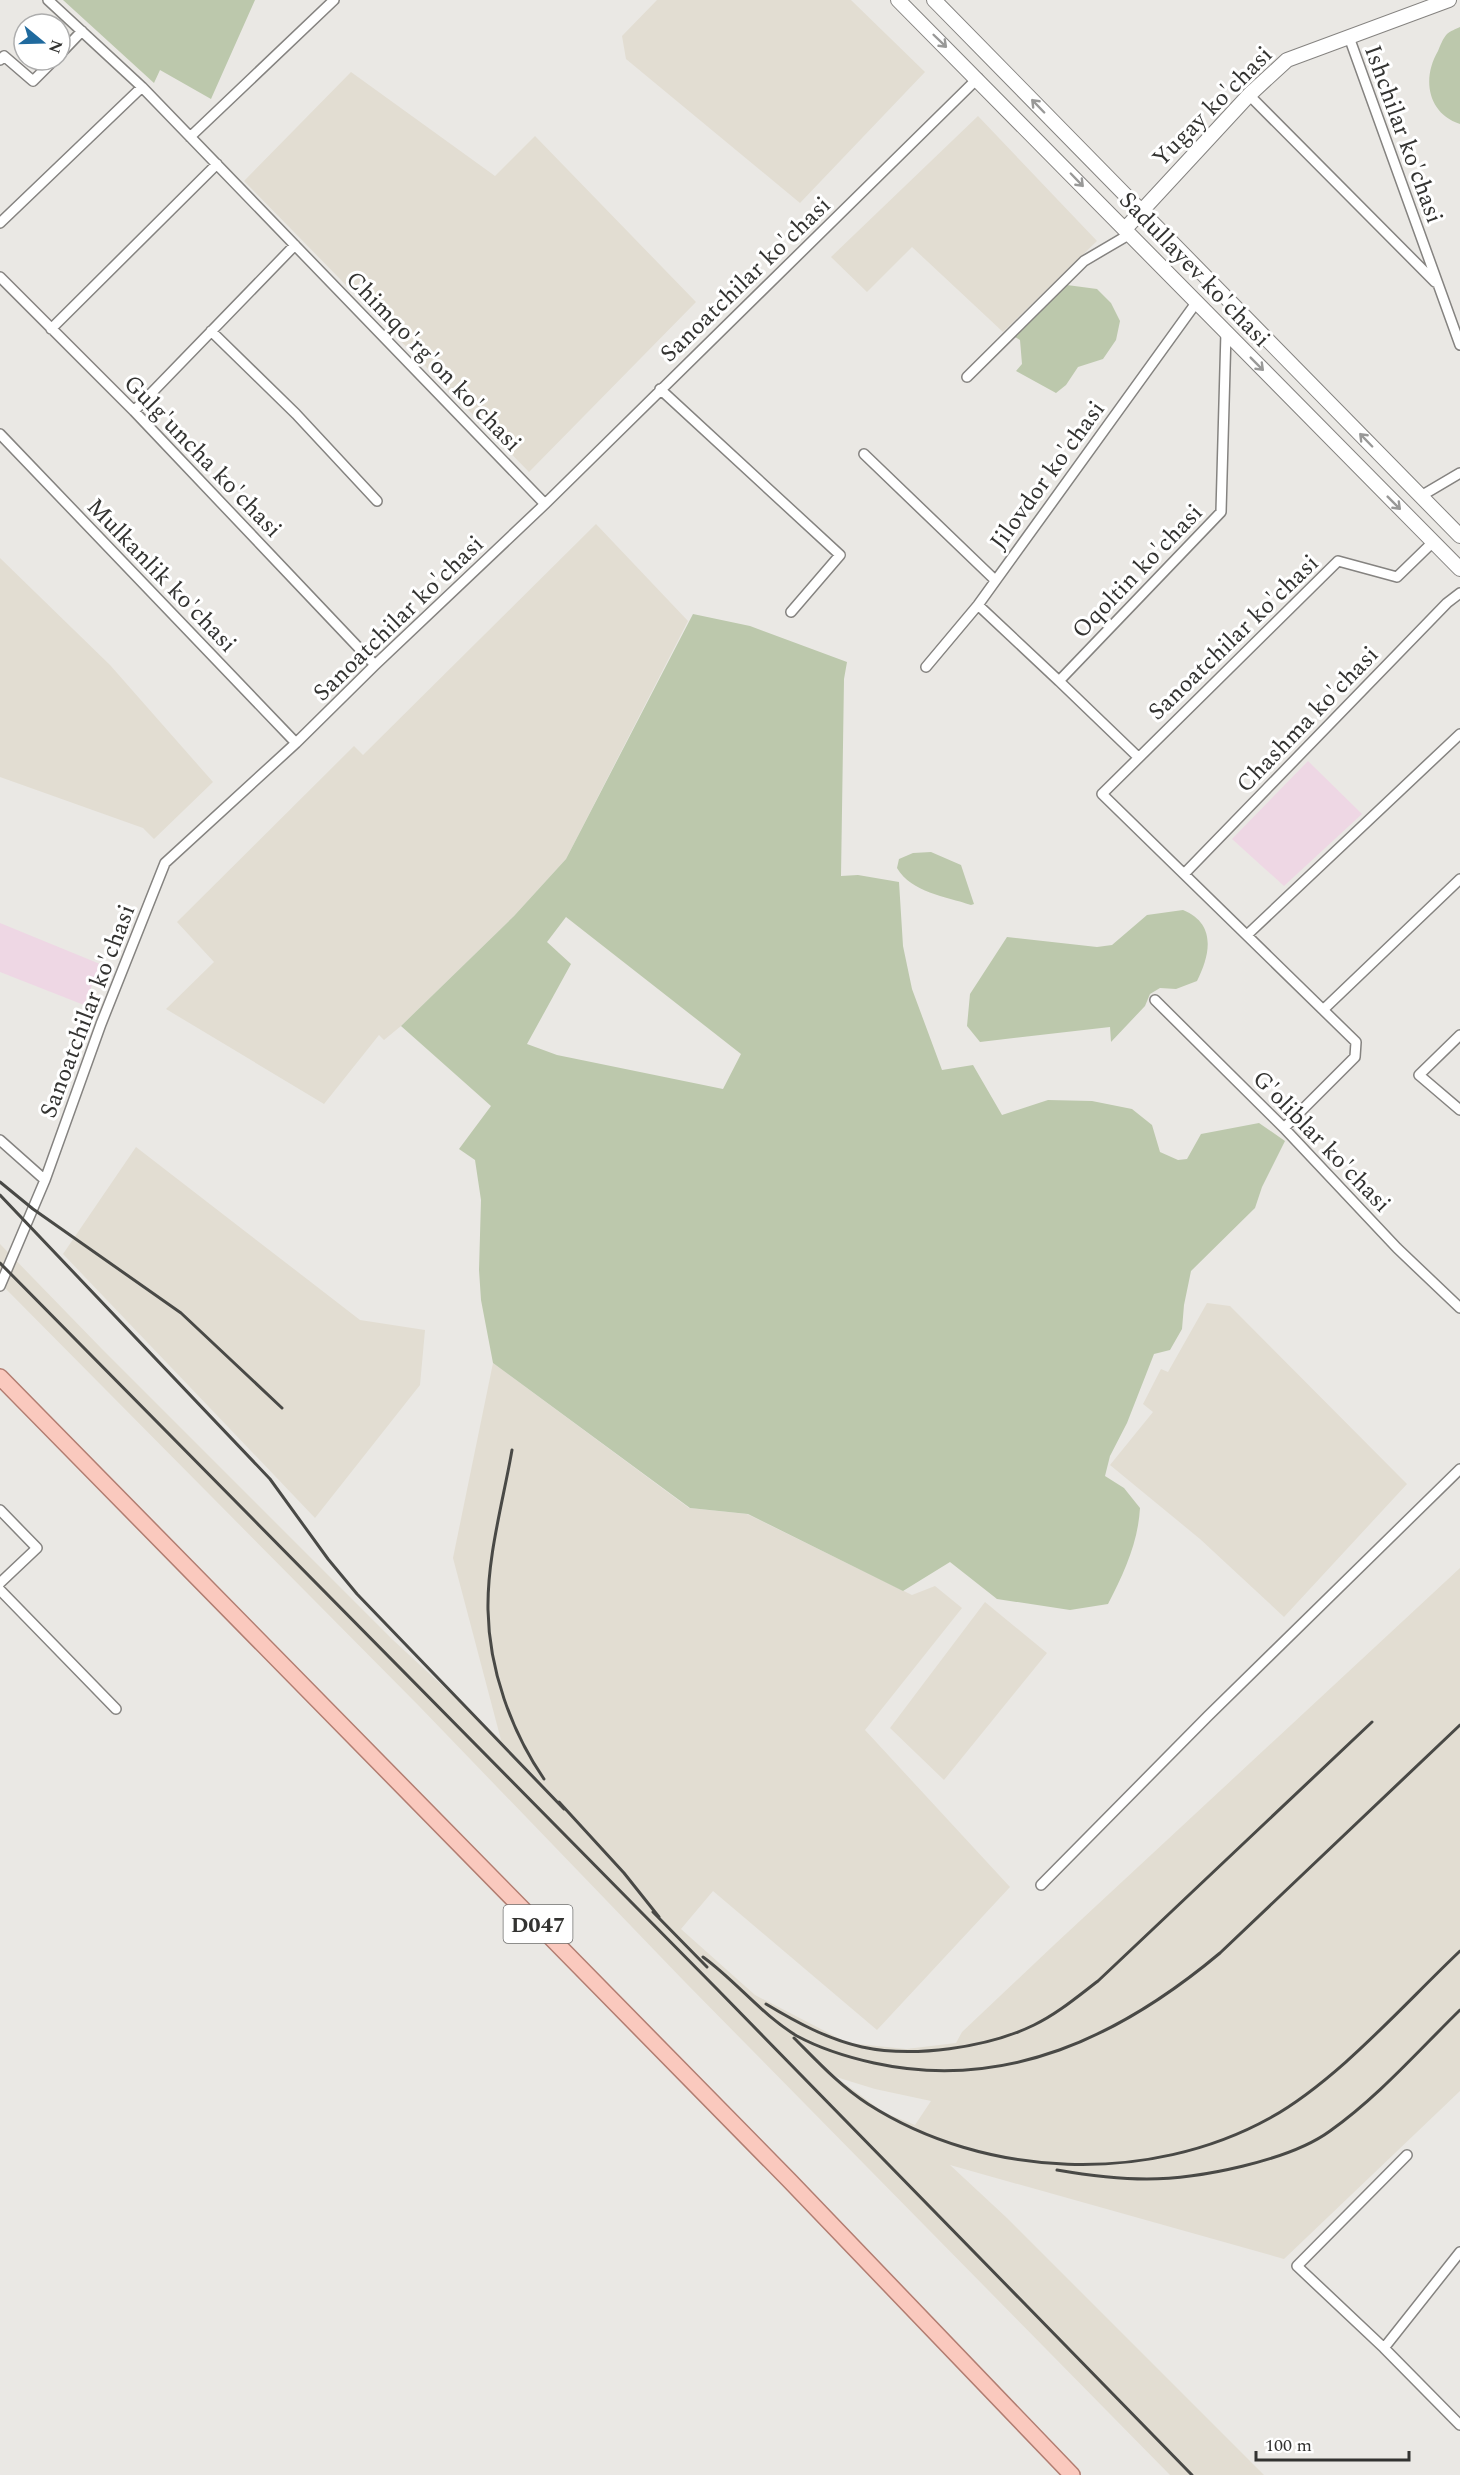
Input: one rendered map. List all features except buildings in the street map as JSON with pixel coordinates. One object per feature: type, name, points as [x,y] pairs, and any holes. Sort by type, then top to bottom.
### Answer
[{"type":"main road","name":"Sadullayev ko'chasi","points":[[898,0],[978,78],[1196,303],[1460,569]]},
{"type":"main road","name":"Sadullayev ko'chasi","points":[[934,0],[1460,536]]},
{"type":"main road","name":"Yugay ko'chasi","points":[[1128,231],[1140,210],[1249,95],[1287,60],[1449,0]]},
{"type":"main road","name":"D047","points":[[0,1377],[789,2180],[1072,2475]]},
{"type":"street","name":"Chimqo'rg'on ko'chasi","points":[[48,0],[142,87],[545,504]]},
{"type":"street","points":[[190,136],[334,0]]},
{"type":"street","points":[[72,42],[82,32]]},
{"type":"street","name":"Ishchilar ko'chasi","points":[[1349,37],[1460,345]]},
{"type":"street","points":[[0,60],[4,56],[12,63]]},
{"type":"street","points":[[23,72],[33,81],[42,72]]},
{"type":"street","name":"Sanoatchilar ko'chasi","points":[[0,1286],[45,1180],[101,1024],[165,863],[296,743],[375,664],[545,504],[978,78]]},
{"type":"street","points":[[0,223],[142,87]]},
{"type":"street","points":[[1249,95],[1437,284]]},
{"type":"street","points":[[51,329],[217,164]]},
{"type":"street","points":[[967,377],[1084,261],[1128,231]]},
{"type":"street","points":[[134,411],[295,245]]},
{"type":"street","name":"Gulg'uncha ko'chasi","points":[[0,277],[134,411],[375,664]]},
{"type":"street","name":"Jilovdor ko'chasi","points":[[926,667],[978,604],[1196,303]]},
{"type":"street","points":[[211,331],[296,414],[377,501]]},
{"type":"street","name":"Oqoltin ko'chasi","points":[[1059,681],[1221,512],[1226,332]]},
{"type":"street","points":[[660,389],[840,555],[791,612]]},
{"type":"street","name":"Mulkanlik ko'chasi","points":[[0,434],[296,743]]},
{"type":"street","points":[[864,454],[995,580]]},
{"type":"street","points":[[1421,496],[1460,473]]},
{"type":"street","name":"Sanoatchilar ko'chasi","points":[[1184,874],[1102,794],[1338,561],[1396,577],[1433,542]]},
{"type":"street","name":"Chashma ko'chasi","points":[[1184,874],[1447,603],[1460,593]]},
{"type":"street","points":[[978,604],[1138,757]]},
{"type":"street","points":[[1247,935],[1460,734]]},
{"type":"street","points":[[1184,874],[1356,1042],[1356,1057],[1284,1128]]},
{"type":"street","points":[[1324,1009],[1460,879]]},
{"type":"street","name":"G'oliblar ko'chasi","points":[[1155,1000],[1284,1128],[1397,1248],[1460,1308]]},
{"type":"street","points":[[1460,1035],[1419,1075],[1460,1110]]},
{"type":"street","points":[[0,1140],[45,1180]]},
{"type":"street","points":[[1041,1885],[1208,1716],[1460,1469]]},
{"type":"street","points":[[0,1510],[37,1548],[0,1583]]},
{"type":"street","points":[[0,1590],[116,1709]]},
{"type":"street","points":[[1407,2155],[1297,2266],[1460,2425]]},
{"type":"street","points":[[1384,2349],[1460,2252]]},
{"type":"shaded area","points":[[657,0],[851,0],[925,72],[800,203],[626,59],[622,36]]},
{"type":"shaded area","points":[[351,72],[495,176],[535,136],[696,302],[529,472],[244,181]]},
{"type":"shaded area","points":[[978,116],[1097,241],[1003,332],[912,247],[867,292],[831,257]]},
{"type":"shaded area","points":[[596,524],[688,621],[566,859],[514,916],[401,1026],[384,1040],[379,1035],[324,1104],[166,1009],[214,962],[177,922],[354,746],[363,755]]},
{"type":"shaded area","points":[[0,558],[110,665],[213,782],[154,839],[143,828],[0,777]]},
{"type":"shaded area","points":[[1308,761],[1362,814],[1284,886],[1232,839]]},
{"type":"shaded area","points":[[0,923],[100,964],[84,1005],[0,972]]},
{"type":"shaded area","points":[[136,1147],[360,1320],[425,1330],[420,1385],[315,1518],[63,1254]]},
{"type":"shaded area","points":[[0,1244],[393,1640],[501,1740],[453,1558],[493,1363],[689,1508],[747,1514],[912,1595],[935,1586],[962,1608],[865,1730],[1010,1887],[877,2030],[713,1891],[681,1929],[755,1995],[848,2043],[906,2049],[956,2043],[962,2032],[1054,1945],[1460,1568],[1460,2091],[1284,2259],[950,2165],[1007,2218],[1264,2475],[1170,2475],[684,1981],[419,1706],[0,1283]],"holes":[[[836,2077],[875,2089],[931,2101],[915,2125],[883,2112]]]},
{"type":"shaded area","points":[[1207,1303],[1230,1306],[1407,1484],[1284,1617],[1200,1539],[1110,1465],[1153,1412],[1143,1404],[1161,1369],[1168,1372]]},
{"type":"shaded area","points":[[985,1602],[1047,1653],[944,1780],[890,1728]]},
{"type":"green space","points":[[63,0],[255,0],[211,99],[160,70],[154,83]]},
{"type":"green space","points":[[1460,27],[1460,124],[1440,112],[1434,103],[1429,83],[1433,61],[1443,40],[1448,33]]},
{"type":"green space","points":[[1067,285],[1097,289],[1111,303],[1120,321],[1116,340],[1103,359],[1078,367],[1066,385],[1056,393],[1016,371],[1022,364],[1020,340],[1015,337]]},
{"type":"green space","points":[[693,614],[750,626],[847,662],[844,679],[841,876],[858,875],[899,882],[903,946],[912,989],[942,1070],[973,1065],[1002,1115],[1048,1100],[1092,1101],[1132,1109],[1152,1125],[1160,1152],[1178,1160],[1187,1159],[1201,1134],[1259,1123],[1285,1141],[1262,1187],[1255,1208],[1191,1271],[1182,1329],[1170,1350],[1154,1354],[1127,1423],[1110,1456],[1105,1476],[1124,1488],[1140,1508],[1139,1521],[1129,1558],[1108,1604],[1070,1610],[997,1599],[950,1562],[903,1591],[748,1514],[690,1508],[493,1363],[481,1300],[479,1270],[481,1200],[475,1160],[459,1149],[491,1106],[401,1026],[514,916],[566,859]],"holes":[[[566,917],[741,1054],[723,1089],[557,1055],[527,1044],[571,964],[547,942]]]},
{"type":"green space","points":[[931,852],[961,865],[974,904],[940,896],[920,888],[911,883],[897,868],[899,859],[913,853]]},
{"type":"green space","points":[[1183,910],[1201,923],[1208,941],[1205,961],[1197,981],[1176,989],[1160,988],[1150,994],[1145,1006],[1111,1042],[1110,1027],[980,1042],[967,1026],[970,994],[1007,937],[1097,947],[1112,945],[1147,915]]},
{"type":"railway","points":[[0,1182],[33,1209],[181,1313],[282,1408]]},
{"type":"railway","points":[[0,1195],[270,1479],[328,1559],[357,1594],[564,1809]]},
{"type":"railway","points":[[0,1263],[716,1988],[1192,2475]]},
{"type":"railway","points":[[512,1450],[490,1570],[489,1632],[497,1677],[504,1699],[521,1741],[544,1779]]},
{"type":"railway","points":[[766,2004],[824,2035],[849,2044],[882,2050],[949,2049],[994,2040],[1034,2025],[1059,2010],[1098,1981],[1372,1722]]},
{"type":"railway","points":[[703,1957],[784,2028],[815,2045],[854,2058],[923,2070],[970,2070],[1015,2063],[1059,2050],[1102,2032],[1143,2009],[1182,1983],[1220,1953],[1460,1725]]},
{"type":"railway","points":[[559,1802],[624,1873],[659,1917]]},
{"type":"railway","points":[[653,1912],[707,1967]]},
{"type":"railway","points":[[794,2038],[829,2073],[858,2097],[914,2129],[963,2147],[1015,2159],[1068,2164],[1120,2163],[1173,2155],[1223,2140],[1270,2118],[1295,2102],[1345,2063],[1460,1951]]},
{"type":"railway","points":[[1057,2170],[1113,2177],[1168,2178],[1217,2172],[1291,2151],[1330,2131],[1365,2104],[1460,2010]]}]
